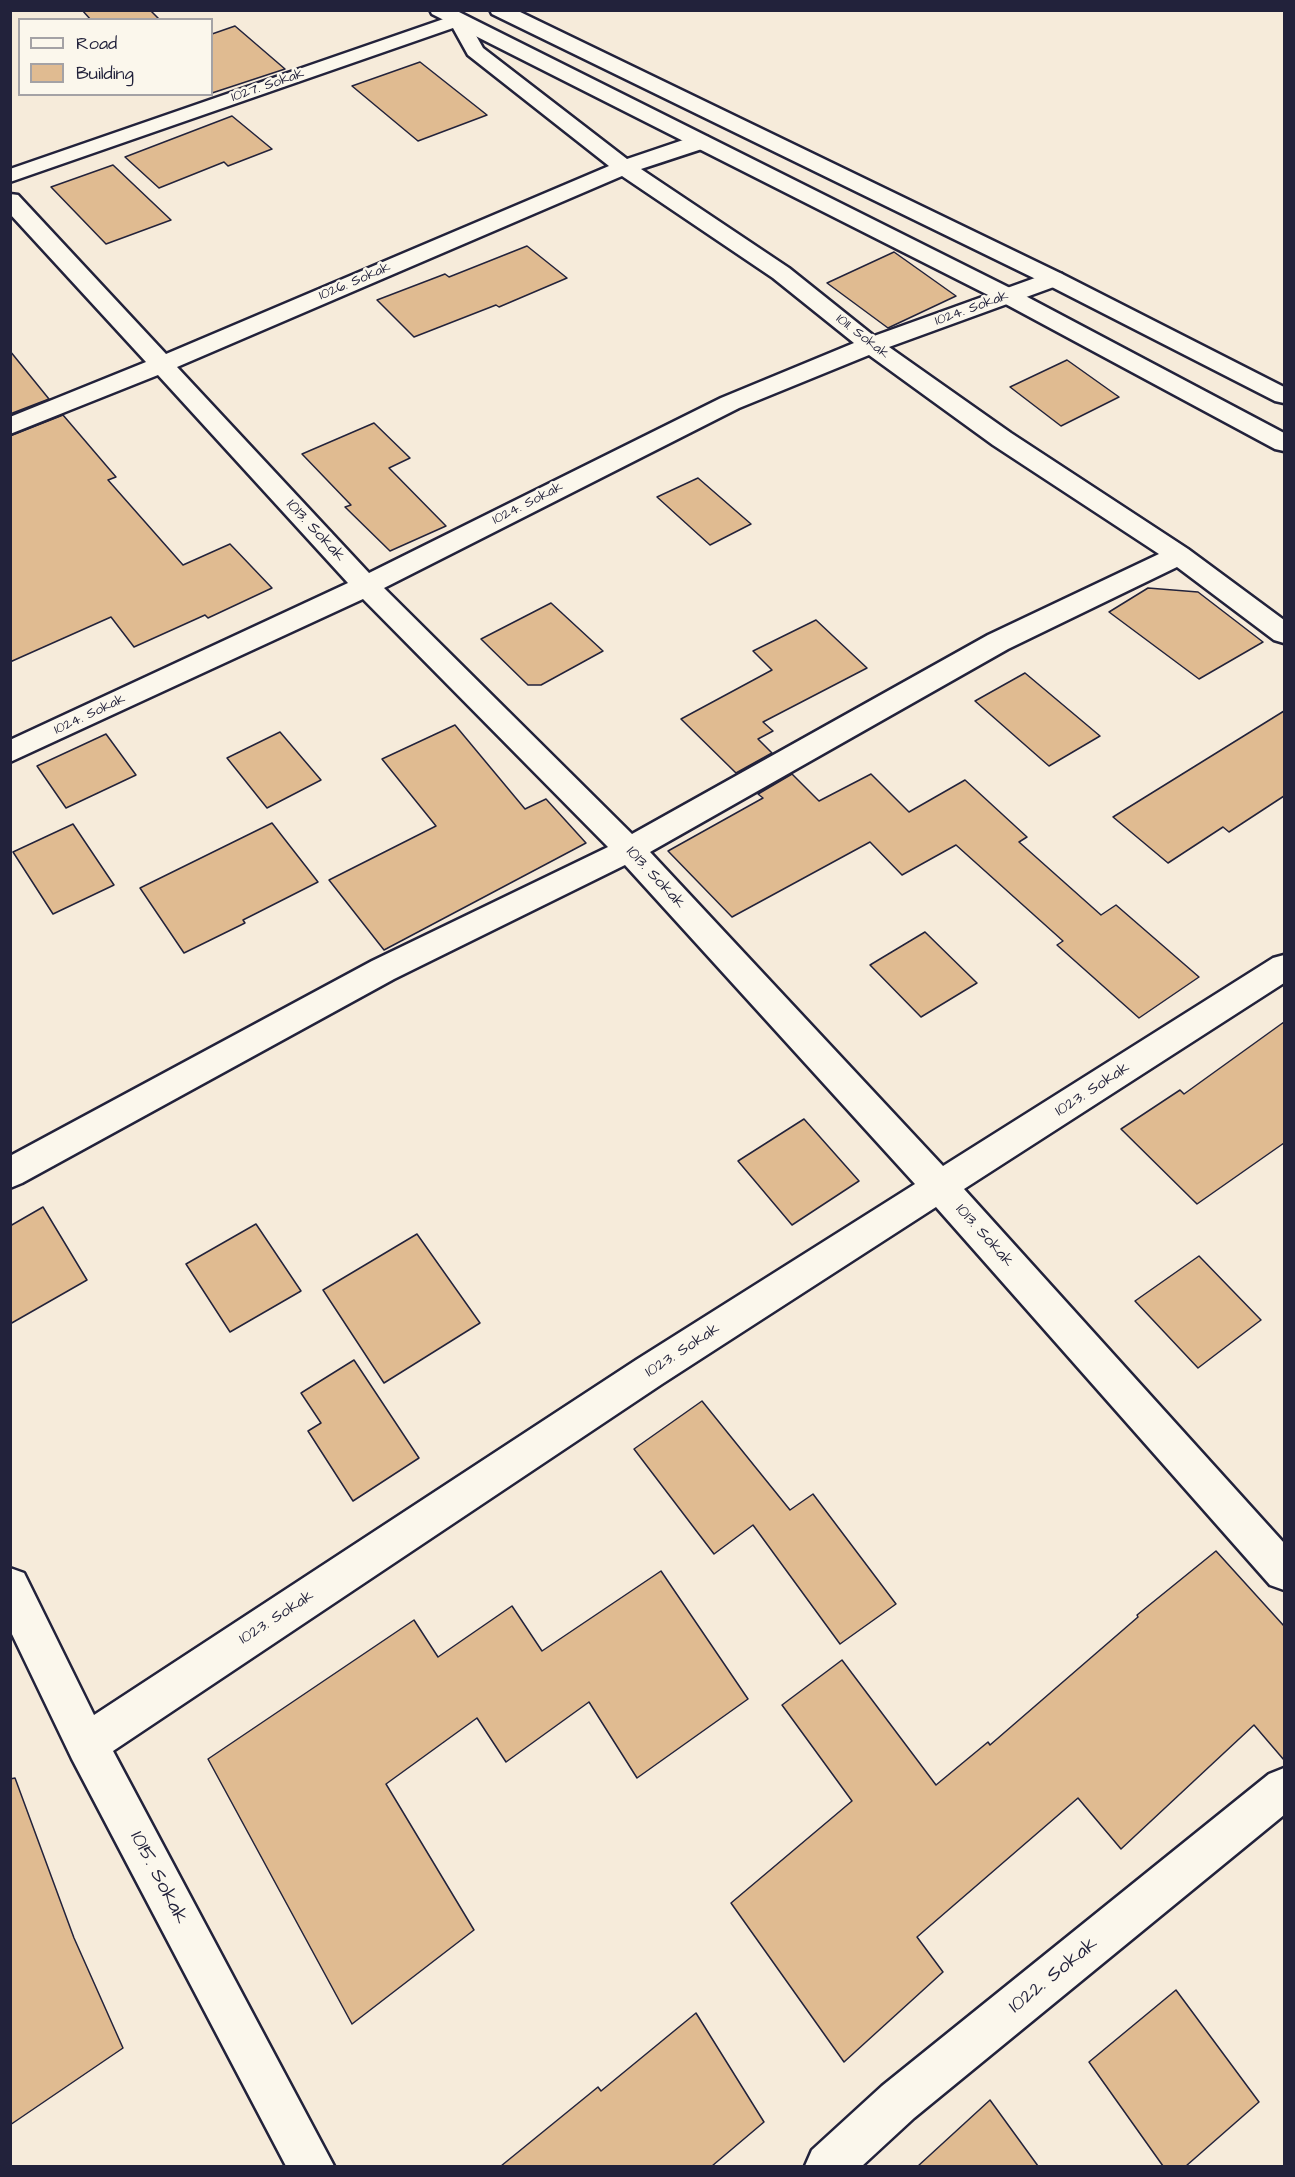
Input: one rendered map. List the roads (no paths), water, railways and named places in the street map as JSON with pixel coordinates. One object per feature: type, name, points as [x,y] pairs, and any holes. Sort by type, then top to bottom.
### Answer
[{"type":"street","points":[[499,10],[1054,279],[1284,396]]},
{"type":"street","points":[[448,15],[1008,296],[1284,443]]},
{"type":"street","name":"1011. Sokak","points":[[448,15],[475,51],[624,167],[781,273],[871,345],[1002,439],[1179,555],[1284,633]]},
{"type":"street","name":"1027. Sokak","points":[[10,176],[448,15]]},
{"type":"street","name":"1026. Sokak","points":[[10,426],[161,365],[624,167],[700,142]]},
{"type":"street","name":"1013. Sokak","points":[[10,200],[366,586],[629,850],[940,1187],[1284,1571]]},
{"type":"street","name":"1024. Sokak","points":[[10,752],[366,586],[730,403],[871,345],[1054,279]]},
{"type":"street","points":[[10,1173],[383,970],[629,850],[998,642],[1179,555]]},
{"type":"street","name":"1023. Sokak","points":[[87,1744],[649,1372],[1284,967]]},
{"type":"street","name":"1015. Sokak","points":[[10,1587],[87,1744],[311,2166]]},
{"type":"street","name":"1022. Sokak","points":[[828,2166],[898,2102],[1284,1789]]}]
